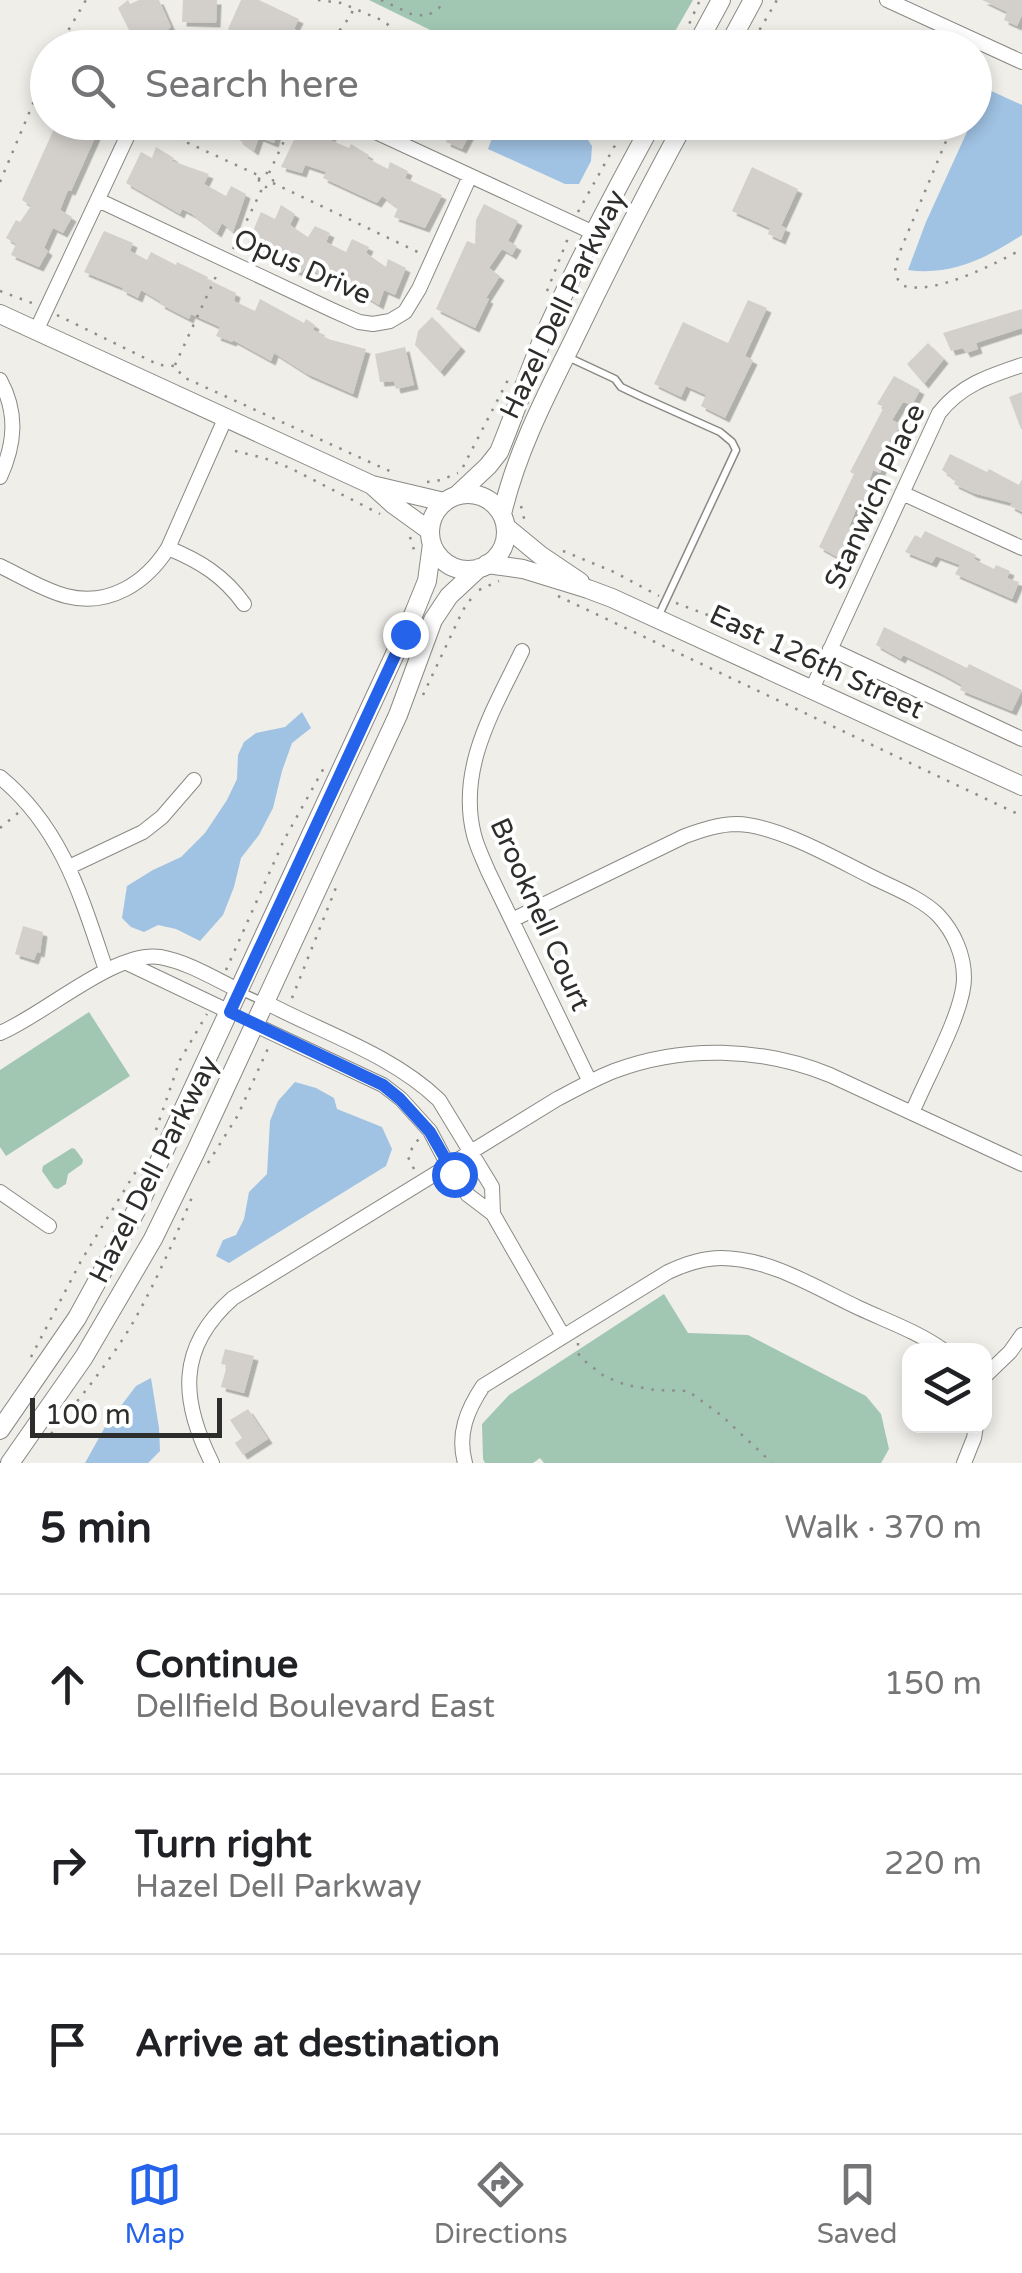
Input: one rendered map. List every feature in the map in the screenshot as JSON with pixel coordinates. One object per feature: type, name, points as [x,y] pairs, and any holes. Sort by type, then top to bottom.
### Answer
[{"type":"main road","points":[[698,30],[721,0]]},
{"type":"main road","points":[[737,30],[753,0]]},
{"type":"main road","name":"Hazel Dell Parkway","points":[[450,499],[499,452],[540,347],[643,140]]},
{"type":"main road","name":"Hazel Dell Parkway","points":[[504,520],[515,466],[610,263],[675,140]]},
{"type":"main road","points":[[0,314],[372,485],[450,499],[469,494],[482,496],[494,504],[504,520],[501,551],[484,566],[465,570],[451,566],[440,556],[431,538],[372,485]]},
{"type":"main road","points":[[431,538],[436,512],[450,499]]},
{"type":"main road","name":"East 126th Street","points":[[504,520],[533,550],[588,588]]},
{"type":"main road","name":"Hazel Dell Parkway","points":[[0,1430],[77,1318],[159,1165],[414,613],[427,581],[431,538]]},
{"type":"main road","name":"Hazel Dell Parkway","points":[[10,1463],[74,1372],[133,1276],[182,1181],[398,715],[436,614],[449,596],[484,566]]},
{"type":"main road","name":"East 126th Street","points":[[484,566],[509,566],[588,588],[1022,786]]},
{"type":"street","points":[[888,0],[953,30]]},
{"type":"street","points":[[992,48],[1022,62]]},
{"type":"street","points":[[36,331],[126,140]]},
{"type":"street","points":[[393,140],[594,233]]},
{"type":"street","name":"Opus Drive","points":[[98,200],[359,322],[374,324],[405,312],[470,176]]},
{"type":"street","name":"Stanwich Place","points":[[812,689],[939,413],[972,382],[1022,365]]},
{"type":"street","points":[[0,380],[10,402],[14,434],[0,477]]},
{"type":"street","points":[[0,566],[60,594],[81,598],[126,590],[138,583],[168,548],[226,419]]},
{"type":"street","points":[[902,493],[1022,548]]},
{"type":"street","points":[[168,548],[218,574],[244,604]]},
{"type":"street","points":[[830,649],[1022,739]]},
{"type":"street","name":"Brooknell Court","points":[[522,651],[476,753],[469,792],[474,836],[590,1082]]},
{"type":"street","points":[[0,777],[36,811],[70,867],[106,970]]},
{"type":"street","points":[[70,867],[143,832],[162,818],[194,780]]},
{"type":"street","points":[[512,920],[704,829],[752,826],[820,851],[938,914],[960,952],[962,1000],[912,1112]]},
{"type":"street","points":[[0,1033],[32,1018],[106,970],[144,957],[165,958],[240,990]]},
{"type":"street","points":[[127,963],[230,1012]]},
{"type":"street","points":[[266,1002],[386,1062],[427,1088],[439,1100],[492,1187],[493,1214]]},
{"type":"street","points":[[255,1024],[383,1085],[400,1099],[430,1132],[468,1195],[493,1214],[570,1338]]},
{"type":"street","points":[[212,1463],[198,1434],[188,1398],[192,1362],[210,1321],[233,1298],[557,1099],[641,1062],[696,1053],[748,1054],[810,1067],[1022,1164]]},
{"type":"street","points":[[0,1192],[48,1226]]},
{"type":"street","points":[[465,1463],[462,1427],[483,1386],[570,1338],[668,1272],[696,1262],[722,1258],[750,1261],[930,1343]]},
{"type":"street","points":[[992,1369],[1022,1334]]},
{"type":"street","points":[[964,1463],[975,1433]]},
{"type":"lane","points":[[565,356],[720,432],[736,450],[658,618]]},
{"type":"lane","points":[[240,990],[266,1002]]},
{"type":"lane","points":[[230,1012],[255,1024]]},
{"type":"path","points":[[68,30],[86,0]]},
{"type":"path","points":[[318,0],[354,8],[384,21],[394,30]]},
{"type":"path","points":[[381,0],[411,14],[427,16],[444,0]]},
{"type":"path","points":[[692,30],[700,0]]},
{"type":"path","points":[[760,30],[777,0]]},
{"type":"path","points":[[339,30],[354,8]]},
{"type":"path","points":[[0,182],[30,111]]},
{"type":"path","points":[[182,140],[260,176]]},
{"type":"path","points":[[269,174],[285,140]]},
{"type":"path","points":[[579,210],[618,140]]},
{"type":"path","points":[[946,140],[895,265],[896,277],[904,286],[922,288],[991,266],[1022,248]]},
{"type":"path","points":[[263,187],[258,182],[266,172],[273,183]]},
{"type":"path","points":[[263,187],[273,183]]},
{"type":"path","points":[[273,183],[432,260]]},
{"type":"path","points":[[174,366],[263,187]]},
{"type":"path","points":[[0,291],[160,365],[174,366],[183,377],[399,475]]},
{"type":"path","points":[[422,482],[456,474],[473,450]]},
{"type":"path","points":[[235,451],[303,474],[389,519]]},
{"type":"path","points":[[521,502],[529,528]]},
{"type":"path","points":[[406,530],[415,561]]},
{"type":"path","points":[[557,548],[721,620]]},
{"type":"path","points":[[463,610],[479,590],[502,580]]},
{"type":"path","points":[[555,595],[1022,816]]},
{"type":"path","points":[[226,970],[284,840],[326,765]]},
{"type":"path","points":[[0,828],[19,812]]},
{"type":"path","points":[[156,1130],[180,1060],[205,1020]]},
{"type":"path","points":[[414,1169],[408,1158],[420,1138]]},
{"type":"path","points":[[29,1359],[81,1261],[142,1162]]},
{"type":"path","points":[[570,1338],[580,1346],[578,1354]]},
{"type":"path","points":[[570,1352],[604,1376],[626,1384],[688,1391],[722,1416],[772,1463]]},
{"type":"green space","points":[[369,0],[693,0],[676,30],[430,30]]},
{"type":"green space","points":[[89,1012],[130,1076],[6,1156],[0,1147],[0,1070]]},
{"type":"green space","points":[[72,1148],[82,1164],[68,1174],[66,1184],[54,1188],[42,1171],[43,1166]]},
{"type":"green space","points":[[664,1294],[688,1333],[748,1335],[866,1396],[881,1414],[889,1449],[881,1463],[544,1463],[540,1458],[533,1463],[485,1463],[482,1424],[509,1395]]},
{"type":"water","points":[[992,91],[1022,105],[1022,235],[954,268],[908,270],[963,140],[992,140]]},
{"type":"water","points":[[491,140],[588,140],[592,146],[591,161],[579,184],[565,184],[488,149]]},
{"type":"water","points":[[302,712],[311,728],[292,743],[273,808],[241,858],[223,915],[200,941],[158,925],[144,932],[131,927],[122,918],[127,886],[181,857],[205,833],[237,779],[238,755],[244,742],[256,733],[285,727]]},
{"type":"water","points":[[295,1082],[334,1098],[337,1109],[382,1127],[392,1149],[386,1166],[229,1263],[216,1256],[223,1240],[236,1235],[244,1219],[249,1192],[267,1174],[270,1121],[278,1101]]},
{"type":"water","points":[[151,1378],[160,1451],[148,1463],[85,1463],[105,1427],[136,1386]]},
{"type":"building","points":[[128,0],[130,4],[159,0],[171,27],[129,30],[118,8]]},
{"type":"building","points":[[183,0],[217,0],[216,23],[182,22]]},
{"type":"building","points":[[241,0],[259,0],[299,19],[296,30],[228,29]]},
{"type":"building","points":[[982,0],[1022,0],[1017,26],[1004,20],[1007,12]]},
{"type":"building","points":[[49,140],[94,140],[60,210],[72,217],[63,233],[53,228],[44,248],[48,251],[39,267],[11,255],[16,244],[6,238],[16,220],[20,222],[31,206],[22,200]]},
{"type":"building","points":[[239,140],[258,140],[254,151]]},
{"type":"building","points":[[294,140],[330,140],[349,148],[351,144],[388,169],[390,162],[408,171],[405,178],[442,195],[425,228],[394,217],[398,208],[382,196],[377,203],[323,178],[326,172],[305,165],[302,173],[281,167]]},
{"type":"building","points":[[447,140],[467,140],[462,149]]},
{"type":"building","points":[[156,147],[174,158],[172,161],[209,174],[204,184],[226,196],[231,186],[246,194],[233,232],[222,223],[217,233],[192,214],[182,209],[180,214],[126,183],[141,152],[152,158]]},
{"type":"building","points":[[752,167],[798,189],[781,226],[786,228],[781,240],[768,234],[770,228],[732,211]]},
{"type":"building","points":[[484,204],[518,221],[508,241],[517,246],[512,255],[502,249],[489,268],[500,276],[486,298],[489,299],[475,328],[436,309],[467,241],[475,244],[476,220]]},
{"type":"building","points":[[281,205],[295,214],[290,225],[308,237],[315,226],[330,233],[326,242],[346,252],[352,239],[369,247],[366,253],[386,267],[388,259],[406,268],[395,295],[384,290],[379,305],[338,280],[335,289],[306,266],[301,273],[284,266],[287,259],[248,243],[261,212],[275,219]]},
{"type":"building","points":[[104,231],[133,243],[130,251],[147,260],[151,252],[208,277],[236,293],[234,301],[255,311],[260,299],[304,323],[306,319],[324,338],[366,349],[353,394],[307,374],[274,353],[271,361],[233,340],[216,336],[220,327],[191,314],[189,319],[141,290],[138,298],[84,272]]},
{"type":"building","points":[[748,300],[767,308],[745,356],[753,360],[725,418],[701,406],[706,395],[686,386],[681,397],[654,384],[683,322],[728,343]]},
{"type":"building","points":[[1022,309],[1022,328],[976,343],[978,349],[966,353],[963,348],[951,351],[943,333]]},
{"type":"building","points":[[432,317],[461,347],[440,372],[415,345],[418,331]]},
{"type":"building","points":[[928,343],[944,359],[924,384],[907,364]]},
{"type":"building","points":[[405,347],[414,385],[396,389],[394,381],[380,382],[375,354]]},
{"type":"building","points":[[894,376],[920,390],[912,405],[903,402],[892,420],[901,425],[878,457],[885,461],[880,473],[873,470],[863,510],[857,507],[849,527],[854,529],[839,558],[819,547],[854,474],[850,472],[884,407],[877,404]]},
{"type":"building","points":[[1022,392],[1022,429],[1021,429],[1009,397]]},
{"type":"building","points":[[950,454],[1019,485],[1022,479],[1022,512],[1010,506],[1012,503],[954,484],[956,480],[942,470]]},
{"type":"building","points":[[925,531],[976,555],[974,559],[994,569],[996,565],[1010,571],[1007,578],[1019,582],[1012,599],[955,574],[960,565],[936,556],[932,563],[905,552],[915,535],[921,538]]},
{"type":"building","points":[[884,627],[1022,690],[1012,711],[960,690],[962,685],[940,673],[876,645]]},
{"type":"building","points":[[23,926],[43,932],[40,953],[34,960],[15,954]]},
{"type":"building","points":[[225,1349],[254,1356],[244,1393],[221,1387],[227,1365],[221,1364]]},
{"type":"building","points":[[248,1409],[268,1439],[243,1455],[235,1443],[242,1438],[230,1420]]},
{"type":"route","points":[[405,634],[230,1012],[383,1085],[430,1132],[454,1174]]}]
